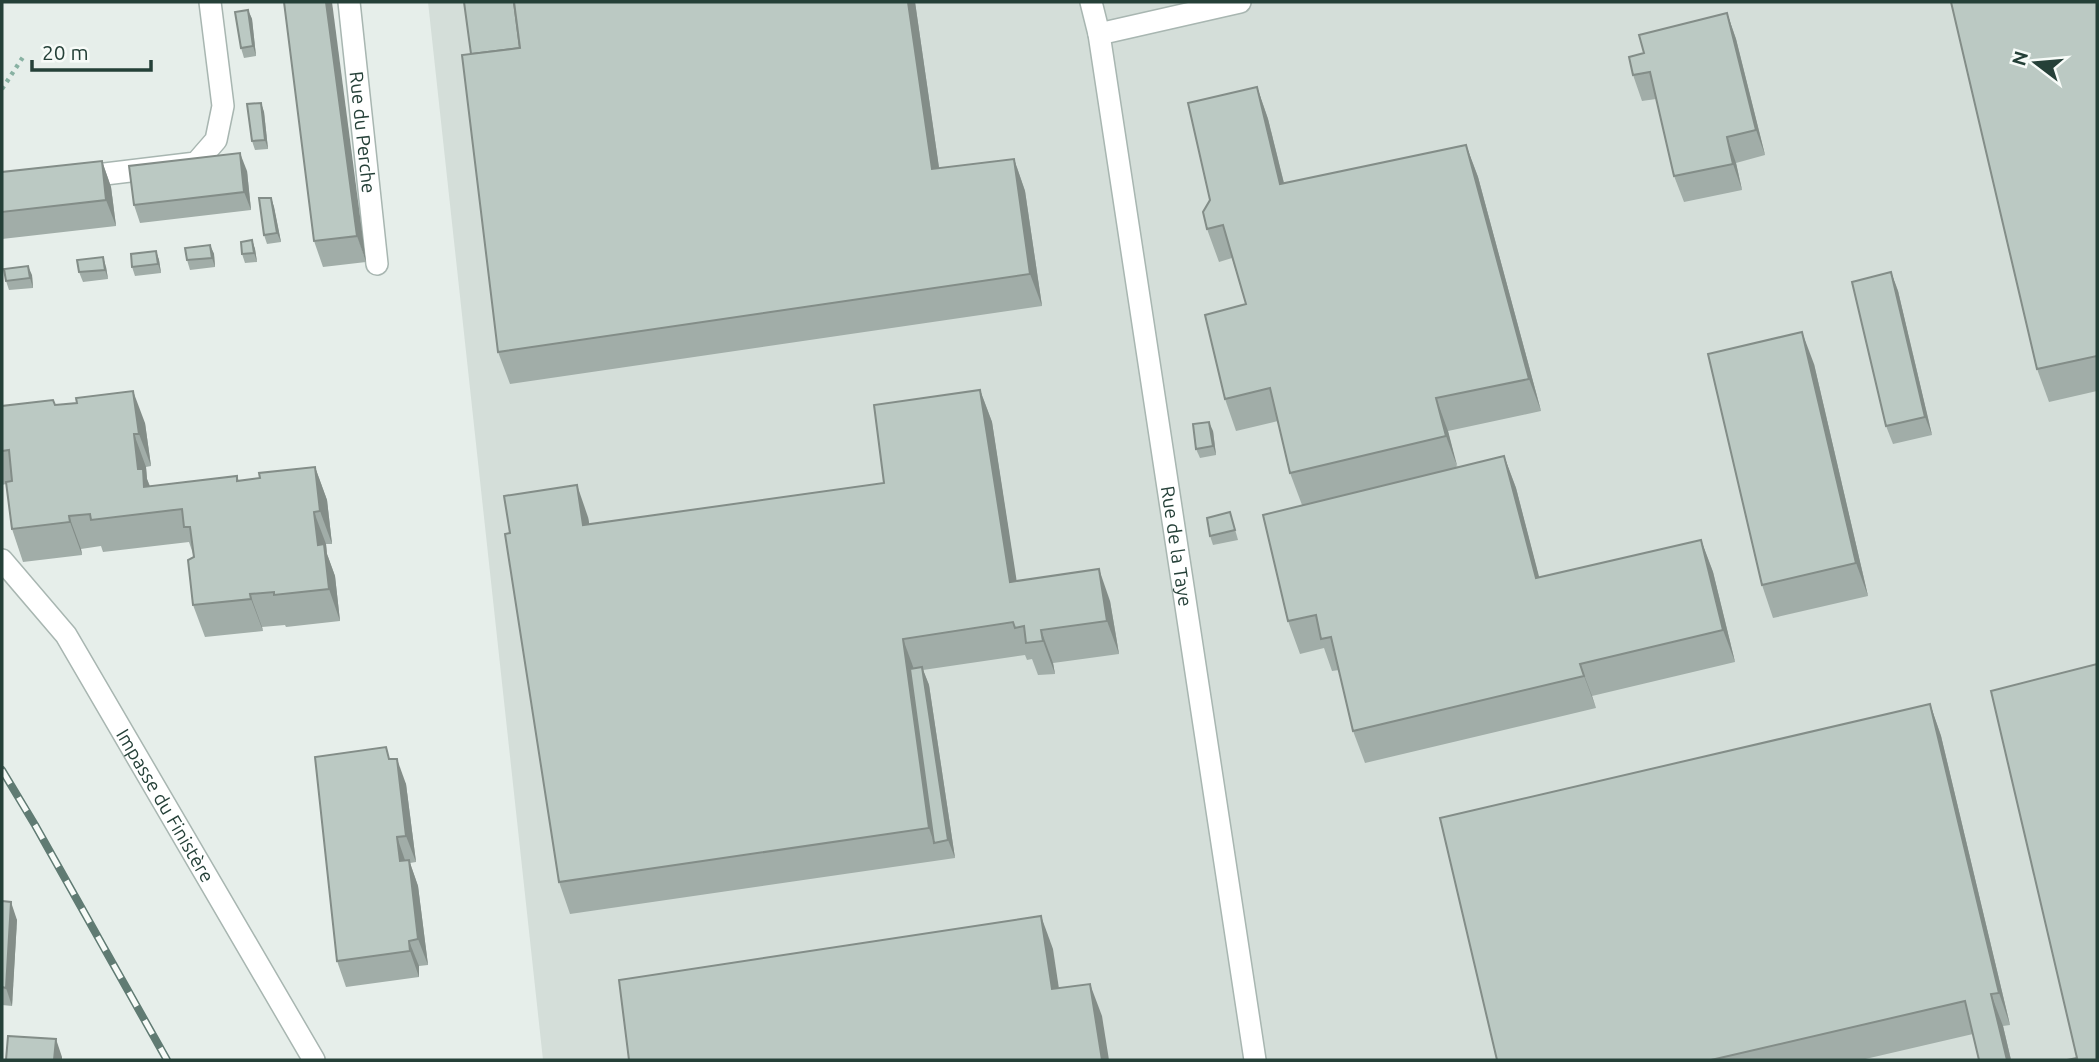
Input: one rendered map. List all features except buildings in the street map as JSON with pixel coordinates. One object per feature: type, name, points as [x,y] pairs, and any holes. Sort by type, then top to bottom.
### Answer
[{"type":"street","points":[[57,180],[196,163],[216,140],[223,106],[210,2]]},
{"type":"street","name":"Rue du Perche","points":[[349,2],[377,264]]},
{"type":"street","name":"Rue de la Taye","points":[[1091,2],[1099,34],[1255,1060]]},
{"type":"street","points":[[1099,34],[1240,2]]},
{"type":"street","name":"Impasse du Finistère","points":[[2,560],[66,635],[314,1060]]},
{"type":"path","points":[[2,89],[25,54]]},
{"type":"shaded area","points":[[428,2],[2097,2],[2097,1060],[543,1060]]},
{"type":"railway","points":[[2,770],[167,1060]]}]
